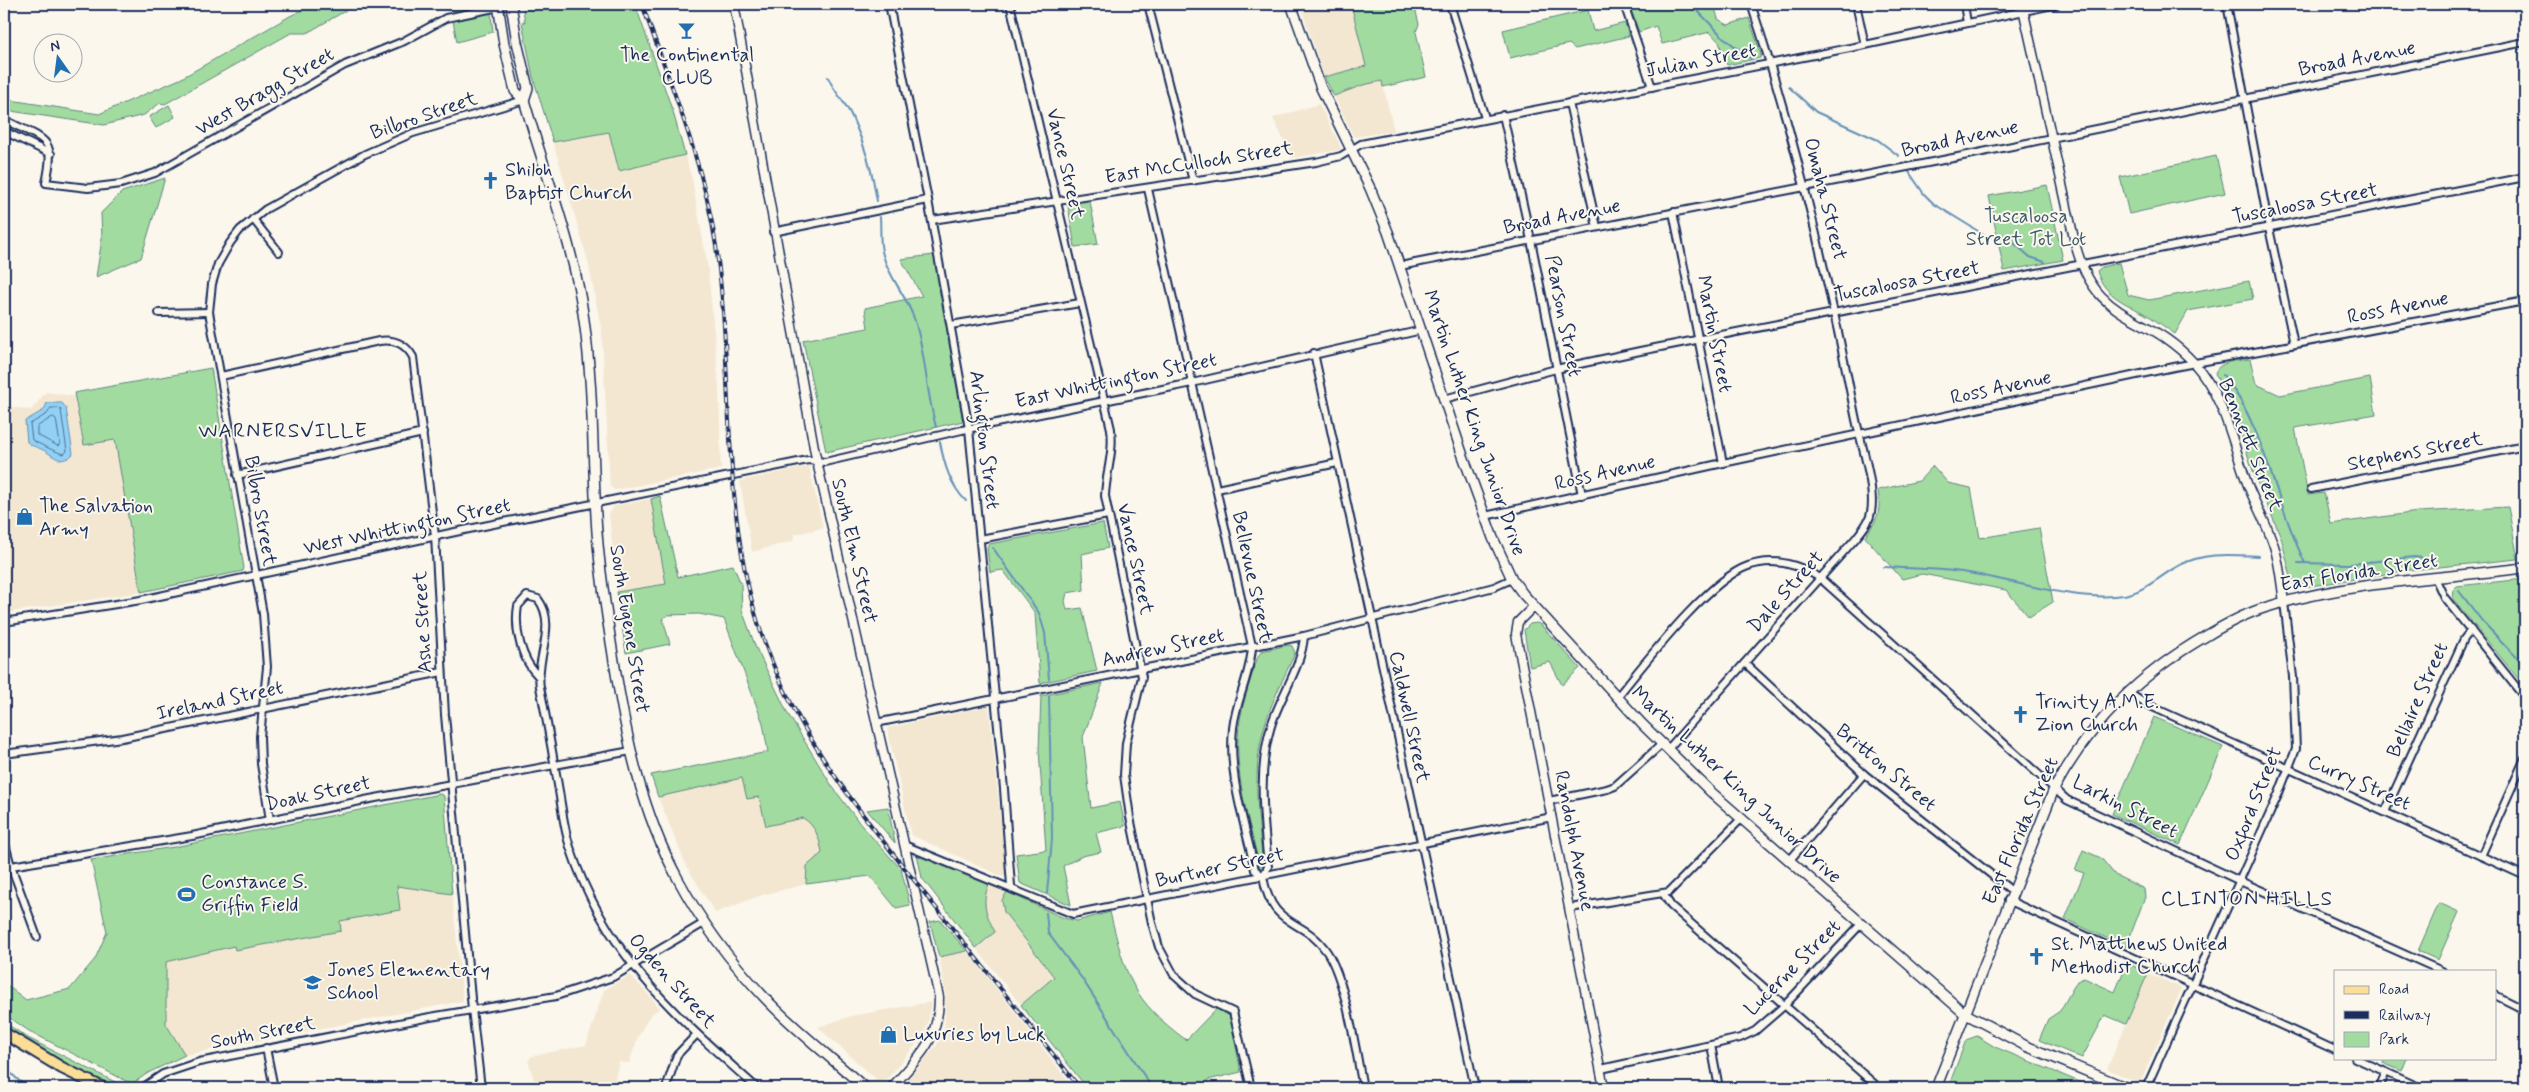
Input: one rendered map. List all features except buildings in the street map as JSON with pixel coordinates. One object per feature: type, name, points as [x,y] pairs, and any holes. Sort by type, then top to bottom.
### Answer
[{"type":"main road","name":"South Eugene Street","points":[[511,4],[517,42],[528,88],[524,100]]},
{"type":"main road","name":"Martin Luther King Junior Drive","points":[[1292,4],[1318,81],[1379,208],[1485,516],[1512,579],[1616,697],[1665,747],[1741,819],[1964,1013],[2026,1046],[2127,1088]]},
{"type":"main road","name":"South Eugene Street","points":[[499,5],[516,91],[524,100],[575,274],[582,308],[591,383],[595,503],[606,614],[631,752],[640,788],[661,846],[704,923],[727,954],[765,998],[865,1088]]},
{"type":"main road","name":"East Florida Street","points":[[1936,1088],[2008,900],[2054,789],[2084,739],[2127,692],[2167,659],[2237,618],[2284,602],[2376,585],[2525,568]]},
{"type":"main road","points":[[4,1033],[62,1068],[102,1088]]},
{"type":"street","name":"South Elm Street","points":[[734,4],[773,232],[817,460],[939,997],[939,1013],[932,1040],[891,1088]]},
{"type":"street","name":"Arlington Street","points":[[889,4],[932,220],[968,429],[995,698],[1011,886]]},
{"type":"street","name":"Vance Street","points":[[1010,4],[1104,401],[1113,447],[1106,479],[1108,515],[1142,677],[1126,743],[1124,775],[1130,817],[1148,900],[1159,947],[1174,975],[1195,994],[1224,1006],[1233,1012],[1251,1088]]},
{"type":"street","points":[[1148,4],[1193,181]]},
{"type":"street","points":[[1450,4],[1485,118]]},
{"type":"street","points":[[1624,4],[1652,87]]},
{"type":"street","name":"Omaha Street","points":[[1751,4],[1772,64],[1805,185],[1835,313],[1859,435]]},
{"type":"street","points":[[1856,4],[1865,46]]},
{"type":"street","points":[[1964,4],[1967,23]]},
{"type":"street","name":"Julian Street","points":[[1351,150],[1361,144],[1485,118],[1865,46],[1967,23],[2022,7],[2057,4]]},
{"type":"street","points":[[2227,4],[2269,228],[2294,344]]},
{"type":"street","name":"West Bragg Street","points":[[50,154],[46,183],[88,188],[121,184],[150,175],[345,65],[404,41],[446,18],[499,5]]},
{"type":"street","name":"Bennett Street","points":[[2022,7],[2080,264],[2089,282],[2108,304],[2162,336],[2194,363],[2211,387],[2219,402],[2249,487],[2269,532],[2279,565],[2284,602]]},
{"type":"street","name":"Broad Avenue","points":[[1400,266],[1805,185],[1906,167],[2245,97],[2525,42]]},
{"type":"street","name":"Bilbro Street","points":[[270,820],[261,764],[260,737],[267,667],[266,644],[209,312],[212,284],[218,264],[230,243],[253,219],[365,154],[414,133],[524,100]]},
{"type":"street","points":[[1568,102],[1597,227]]},
{"type":"street","name":"Pearson Street","points":[[1503,115],[1531,240],[1582,495]]},
{"type":"street","points":[[4,123],[9,122],[46,141],[50,148],[50,154],[4,131]]},
{"type":"street","points":[[21,140],[25,130]]},
{"type":"street","name":"East McCulloch Street","points":[[932,220],[1316,162],[1341,156],[1351,150]]},
{"type":"street","name":"Tuscaloosa Street","points":[[1444,398],[1556,369],[1699,339],[2525,177]]},
{"type":"street","name":"Bellevue Street","points":[[1148,188],[1252,646],[1250,662],[1235,710],[1232,758],[1235,784],[1256,870],[1263,876],[1265,890],[1273,907],[1282,918],[1314,937],[1334,964],[1347,1010],[1364,1088]]},
{"type":"street","points":[[773,232],[928,200]]},
{"type":"street","name":"Martin Street","points":[[1673,212],[1723,463]]},
{"type":"street","points":[[253,219],[279,252]]},
{"type":"street","name":"Ross Avenue","points":[[1485,516],[1723,463],[2194,363],[2525,301]]},
{"type":"street","points":[[951,325],[1080,303]]},
{"type":"street","points":[[160,313],[209,312]]},
{"type":"street","name":"East Whittington Street","points":[[817,460],[825,462],[968,429],[1192,383],[1314,353],[1422,330]]},
{"type":"street","name":"Ashe Street","points":[[221,376],[391,340],[402,344],[413,357],[434,536],[451,784],[481,1088]]},
{"type":"street","name":"Caldwell Street","points":[[1314,353],[1475,1088]]},
{"type":"street","points":[[237,475],[423,434]]},
{"type":"street","name":"Dale Street","points":[[1550,801],[1607,790],[1615,786],[1665,747],[1745,663],[1856,538],[1867,523],[1871,513],[1872,498],[1859,435]]},
{"type":"street","name":"Stephens Street","points":[[2311,489],[2525,446]]},
{"type":"street","name":"West Whittington Street","points":[[4,622],[140,600],[254,577],[434,536],[808,460],[817,460]]},
{"type":"street","points":[[1217,489],[1337,463]]},
{"type":"street","points":[[980,539],[1108,515]]},
{"type":"street","name":"Larkin Street","points":[[1616,697],[1680,622],[1735,572],[1758,563],[1783,562],[1802,568],[1820,578],[2067,800],[2240,881],[2440,970]]},
{"type":"street","points":[[2435,578],[2444,597],[2525,698]]},
{"type":"street","name":"Andrew Street","points":[[876,722],[1304,636],[1494,588],[1512,579]]},
{"type":"street","name":"Ogden Street","points":[[538,676],[531,669],[521,646],[517,623],[519,602],[531,596],[541,602],[546,626],[544,651],[538,676],[569,845],[582,880],[609,933],[632,965],[697,1034],[757,1088]]},
{"type":"street","name":"Oxford Street","points":[[2146,1088],[2240,881],[2289,770],[2296,749],[2293,677],[2284,602]]},
{"type":"street","name":"Randolph Avenue","points":[[1534,606],[1518,622],[1516,634],[1550,801],[1604,1088]]},
{"type":"street","name":"Bellaire Street","points":[[2385,812],[2464,639],[2471,630]]},
{"type":"street","points":[[1263,876],[1268,867],[1262,780],[1263,762],[1271,727],[1302,651],[1304,636]]},
{"type":"street","name":"Britton Street","points":[[1745,663],[1864,774],[2012,891]]},
{"type":"street","name":"Ireland Street","points":[[4,754],[122,738],[442,672]]},
{"type":"street","name":"Curry Street","points":[[2127,692],[2146,704],[2525,876]]},
{"type":"street","name":"Doak Street","points":[[11,866],[165,841],[451,784],[631,752]]},
{"type":"street","points":[[2481,856],[2525,758]]},
{"type":"street","points":[[1789,861],[1864,774]]},
{"type":"street","name":"Burtner Street","points":[[904,845],[1011,886],[1073,914],[1552,817]]},
{"type":"street","points":[[1570,908],[1664,895],[1674,889],[1741,819]]},
{"type":"street","points":[[4,840],[11,866],[37,937]]},
{"type":"street","points":[[1664,895],[1671,906],[1879,1088]]},
{"type":"street","points":[[2008,900],[2334,1050]]},
{"type":"street","name":"South Street","points":[[142,1088],[163,1074],[181,1067],[266,1048],[556,996],[613,977],[704,923]]},
{"type":"street","name":"Lucerne Street","points":[[1600,1069],[1740,1038],[1755,1031],[1785,1005],[1861,924]]},
{"type":"street","points":[[2496,996],[2525,1010]]},
{"type":"street","points":[[666,1088],[677,1055],[697,1034]]},
{"type":"street","points":[[1711,1045],[1719,1088]]},
{"type":"street","points":[[266,1048],[274,1088]]},
{"type":"street","points":[[2359,1060],[2421,1088]]},
{"type":"street","points":[[2379,1088],[2386,1072]]},
{"type":"shaded area","points":[[1300,4],[1351,4],[1366,66],[1324,77]]},
{"type":"shaded area","points":[[1382,81],[1394,131],[1354,137],[1334,96],[1363,85]]},
{"type":"shaded area","points":[[1319,104],[1341,147],[1340,150],[1292,158],[1273,118]]},
{"type":"shaded area","points":[[609,132],[619,171],[685,155],[692,179],[708,268],[719,388],[721,469],[615,490],[610,487],[602,333],[588,261],[553,142]]},
{"type":"shaded area","points":[[46,392],[74,396],[84,445],[115,440],[141,592],[4,613],[4,406],[31,410]]},
{"type":"shaded area","points":[[809,466],[823,528],[795,534],[793,541],[752,552],[740,481]]},
{"type":"shaded area","points":[[651,499],[666,584],[617,592],[609,514],[614,506]]},
{"type":"shaded area","points":[[989,706],[1006,875],[1003,877],[911,835],[887,728]]},
{"type":"shaded area","points":[[742,778],[759,796],[766,825],[803,818],[812,824],[821,844],[822,853],[807,866],[806,884],[759,896],[715,913],[686,865],[658,797]]},
{"type":"shaded area","points":[[989,884],[1007,892],[1002,901],[1004,912],[1054,978],[1021,1005],[976,948],[995,932],[985,911],[984,897]]},
{"type":"shaded area","name":"Jones Elementary School","points":[[396,886],[452,894],[463,1001],[185,1055],[166,1024],[166,962],[234,946],[235,950],[341,931],[340,921],[400,910]]},
{"type":"shaded area","points":[[967,951],[1074,1088],[900,1088],[937,1045],[944,1031],[946,996],[939,957]]},
{"type":"shaded area","points":[[2148,973],[2181,988],[2181,990],[2141,1081],[2137,1082],[2107,1069]]},
{"type":"shaded area","points":[[631,975],[660,1008],[650,1015],[638,1037],[629,1063],[619,1062],[613,1088],[537,1088],[528,1061],[532,1056],[586,1045],[604,990]]},
{"type":"shaded area","points":[[931,1002],[929,1019],[924,1035],[887,1079],[882,1081],[877,1080],[818,1027],[851,1016]]},
{"type":"green space","points":[[315,4],[357,4],[307,33],[291,33],[165,104],[160,103],[144,115],[104,125],[4,110],[4,99],[99,114],[180,79],[290,16]]},
{"type":"green space","points":[[450,4],[490,4],[493,32],[457,42]]},
{"type":"green space","points":[[551,4],[635,4],[673,112],[685,155],[619,171],[609,132],[553,142],[533,77],[522,22],[525,22],[523,10]]},
{"type":"green space","points":[[1351,4],[1414,4],[1419,24],[1416,32],[1426,77],[1383,87],[1382,81],[1363,85],[1334,96],[1324,77],[1366,66]]},
{"type":"green space","points":[[1629,4],[1714,4],[1718,19],[1728,25],[1749,18],[1761,54],[1760,58],[1727,65],[1719,42],[1710,32],[1662,44],[1656,26],[1639,32]]},
{"type":"green space","points":[[1588,10],[1593,31],[1625,23],[1629,36],[1575,49],[1569,44],[1510,58],[1503,30]]},
{"type":"green space","points":[[169,105],[175,117],[156,128],[149,117]]},
{"type":"green space","points":[[2216,156],[2225,193],[2129,214],[2120,177]]},
{"type":"green space","points":[[165,178],[141,258],[96,277],[102,239],[101,213],[122,192]]},
{"type":"green space","name":"Tuscaloosa Street Tot Lot","points":[[2047,185],[2063,260],[2004,271],[1989,196]]},
{"type":"green space","points":[[1089,196],[1098,244],[1075,247],[1067,200]]},
{"type":"green space","points":[[934,255],[963,421],[826,452],[803,340],[868,328],[865,308],[922,296],[901,259]]},
{"type":"green space","points":[[2119,263],[2128,295],[2149,300],[2249,281],[2253,299],[2188,311],[2175,334],[2152,318],[2119,300],[2106,288],[2097,271],[2102,267]]},
{"type":"green space","points":[[2250,359],[2256,384],[2280,395],[2370,378],[2376,414],[2295,428],[2308,495],[2324,493],[2331,524],[2418,512],[2508,507],[2518,559],[2410,570],[2298,588],[2292,581],[2281,537],[2255,477],[2236,419],[2215,373],[2225,363]]},
{"type":"green space","points":[[211,368],[244,568],[243,571],[141,592],[115,440],[84,445],[74,393]]},
{"type":"green space","points":[[1933,466],[1948,483],[1971,488],[1980,538],[2039,528],[2053,602],[2029,617],[2006,590],[1922,574],[1902,579],[1865,537],[1878,515],[1878,490],[1919,481]]},
{"type":"green space","points":[[660,496],[678,577],[733,565],[741,584],[742,610],[756,648],[788,714],[832,786],[861,825],[901,869],[910,905],[896,908],[870,876],[806,884],[807,866],[822,853],[814,828],[803,818],[766,826],[759,797],[747,799],[742,778],[658,797],[651,775],[768,752],[763,723],[724,619],[699,614],[667,615],[663,619],[670,644],[626,653],[617,592],[666,584],[651,499]]},
{"type":"green space","points":[[1103,523],[1108,548],[1082,554],[1084,590],[1067,593],[1065,601],[1067,610],[1082,608],[1097,671],[1040,683],[1035,613],[1003,570],[990,572],[987,548],[989,544]]},
{"type":"green space","points":[[2525,579],[2525,687],[2453,599],[2454,589],[2457,586]]},
{"type":"green space","points":[[1537,623],[1541,625],[1580,668],[1562,685],[1550,662],[1530,667],[1524,630],[1530,624]]},
{"type":"green space","points":[[1288,645],[1292,646],[1295,653],[1274,699],[1260,745],[1257,797],[1263,867],[1260,868],[1241,787],[1238,754],[1240,717],[1258,656],[1262,651]]},
{"type":"green space","points":[[1103,683],[1083,737],[1091,808],[1120,802],[1125,826],[1096,833],[1101,852],[1082,856],[1063,866],[1071,905],[1020,883],[1016,854],[1046,850],[1039,750],[1041,696]]},
{"type":"green space","points":[[2154,717],[2223,747],[2180,845],[2112,814]]},
{"type":"green space","points":[[440,794],[444,796],[452,894],[397,886],[400,910],[340,921],[341,931],[235,950],[234,946],[166,962],[166,1024],[185,1055],[148,1073],[132,1084],[29,1031],[4,1014],[4,983],[26,1000],[70,989],[95,959],[107,932],[91,860],[174,847]]},
{"type":"green space","points":[[888,807],[895,843],[867,810]]},
{"type":"green space","points":[[2083,850],[2101,858],[2115,875],[2144,889],[2145,897],[2126,947],[2065,919],[2084,873],[2075,870]]},
{"type":"green space","points":[[917,854],[989,884],[985,903],[989,920],[995,932],[976,948],[922,878]]},
{"type":"green space","points":[[1007,892],[1064,918],[1077,921],[1110,912],[1121,954],[1133,985],[1142,999],[1153,1012],[1186,1040],[1216,1009],[1224,1011],[1230,1017],[1241,1072],[1208,1080],[1210,1088],[1087,1088],[1021,1005],[1054,977],[1004,912],[1002,900]]},
{"type":"green space","points":[[2439,903],[2459,912],[2438,960],[2418,951]]},
{"type":"green space","points":[[940,920],[967,951],[939,957],[930,922]]},
{"type":"green space","points":[[2127,963],[2148,973],[2126,1024],[2105,1015],[2082,1058],[2039,1040],[2048,1019],[2060,1011],[2077,981],[2084,978],[2115,992]]},
{"type":"green space","points":[[4,1022],[28,1038],[125,1087],[117,1088],[39,1050],[4,1027]]},
{"type":"green space","points":[[1977,1036],[1995,1047],[2094,1088],[1948,1088],[1966,1040]]},
{"type":"green space","points":[[2384,1060],[2406,1060],[2402,1071],[2383,1063]]},
{"type":"water","points":[[47,403],[62,403],[66,408],[73,454],[68,458],[57,458],[27,442],[25,421],[44,410]]},
{"type":"waterway","points":[[1691,4],[1723,37],[1751,59]]},
{"type":"waterway","points":[[828,77],[849,112],[860,137],[868,158],[877,201]]},
{"type":"waterway","points":[[1789,87],[1816,112],[1878,140],[1899,156]]},
{"type":"waterway","points":[[1909,172],[1924,194],[1934,204],[1986,236],[1991,237],[1998,233],[2007,237],[2030,257],[2045,262]]},
{"type":"waterway","points":[[880,217],[882,251],[889,272],[912,312],[919,334],[936,427]]},
{"type":"waterway","points":[[2223,375],[2237,395],[2260,442],[2305,563]]},
{"type":"waterway","points":[[940,442],[949,474],[960,495],[966,501]]},
{"type":"waterway","points":[[993,548],[1039,613],[1045,633],[1049,679]]},
{"type":"waterway","points":[[1884,567],[1963,572],[2069,594],[2106,596],[2132,593],[2146,587],[2180,565],[2199,558],[2219,555],[2258,556]]},
{"type":"waterway","points":[[2298,563],[2351,564],[2414,557],[2430,559]]},
{"type":"waterway","points":[[2459,591],[2482,621],[2525,666]]},
{"type":"waterway","points":[[1047,893],[1052,839],[1049,696]]},
{"type":"waterway","points":[[1046,913],[1048,933],[1083,980],[1152,1088]]},
{"type":"waterway","points":[[4,1067],[27,1088]]},
{"type":"railway","points":[[642,4],[695,154],[711,215],[722,295],[730,445],[740,544],[750,593],[764,641],[779,678],[796,712],[836,777],[905,869],[1080,1088]]},
{"type":"place","name":"The Continental CLUB","points":[[687,31]]},
{"type":"place","name":"Shiloh Baptist Church","points":[[491,181]]},
{"type":"place","name":"The Salvation Army","points":[[25,517]]},
{"type":"place","name":"Trinity A.M.E. Zion Church","points":[[2021,714]]},
{"type":"place","name":"Constance S. Griffin Field","points":[[187,894]]},
{"type":"place","name":"St. Matthews United Methodist Church","points":[[2037,956]]},
{"type":"place","name":"Jones Elementary School","points":[[313,982]]},
{"type":"place","name":"Luxuries by Luck","points":[[889,1034]]},
{"type":"district","name":"WARNERSVILLE","points":[[283,431]]},
{"type":"district","name":"CLINTON HILLS","points":[[2247,899]]}]
